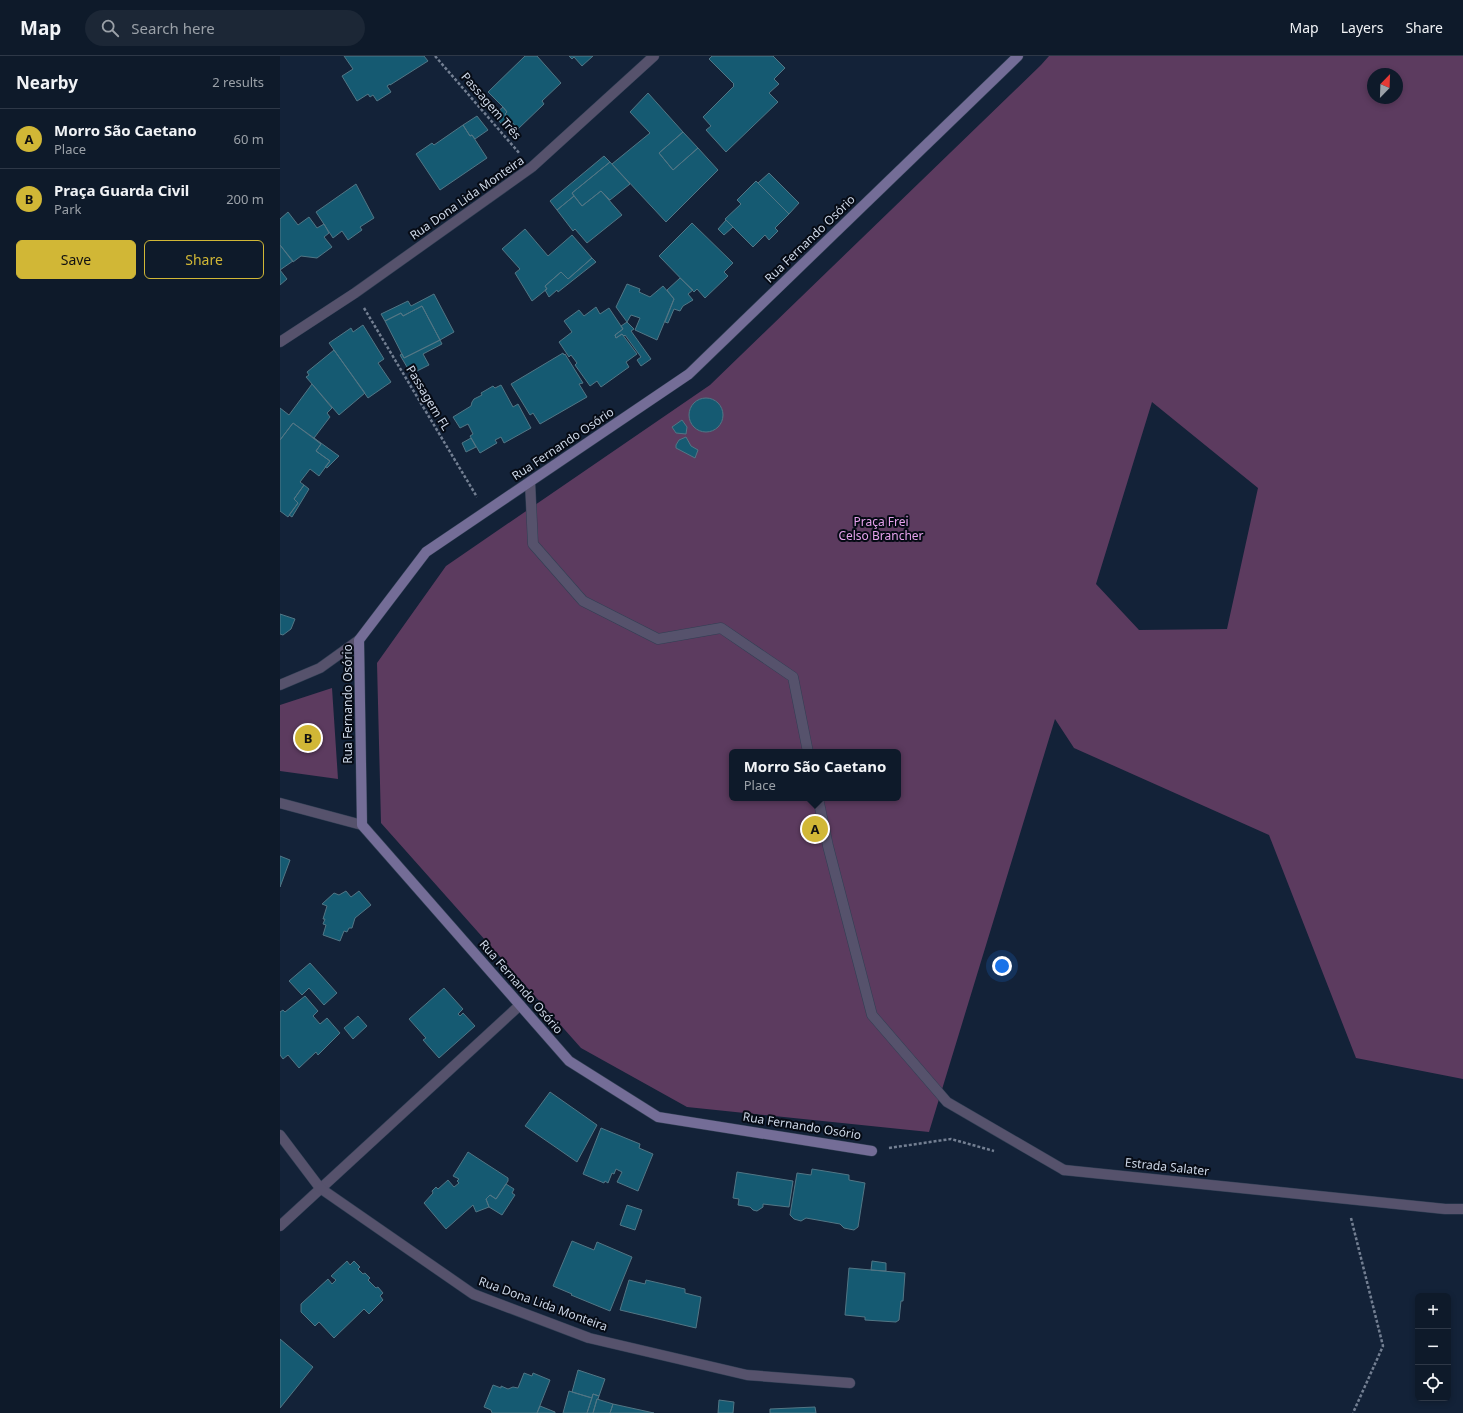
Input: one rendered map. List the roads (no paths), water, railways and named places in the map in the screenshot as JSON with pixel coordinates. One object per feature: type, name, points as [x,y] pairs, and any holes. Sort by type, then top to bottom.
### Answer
[{"type":"street","name":"Rua Dona Lida Monteira","points":[[280,342],[355,293],[532,168],[654,56]]},
{"type":"street","name":"Rua Fernando Osório","points":[[872,1151],[658,1116],[569,1061],[362,825],[359,640],[426,552],[689,374],[1014,56]]},
{"type":"street","points":[[530,482],[533,544],[584,601],[658,639],[721,628],[793,677],[807,749]]},
{"type":"street","points":[[280,684],[320,668],[359,640]]},
{"type":"street","name":"Estrada Salater","points":[[819,801],[828,846],[872,1015],[947,1102],[1064,1170],[1445,1209],[1463,1209]]},
{"type":"street","points":[[280,802],[362,825]]},
{"type":"street","points":[[280,1226],[520,1005]]},
{"type":"street","name":"Rua Dona Lida Monteira","points":[[280,1135],[320,1188],[473,1294],[589,1338],[747,1375],[850,1383]]},
{"type":"place","name":"Praça Guarda Civil","points":[[308,738]]},
{"type":"place","name":"Morro São Caetano","points":[[815,829]]},
{"type":"park label","name":"Praça Frei Celso Brancher","points":[[881,529]]}]
